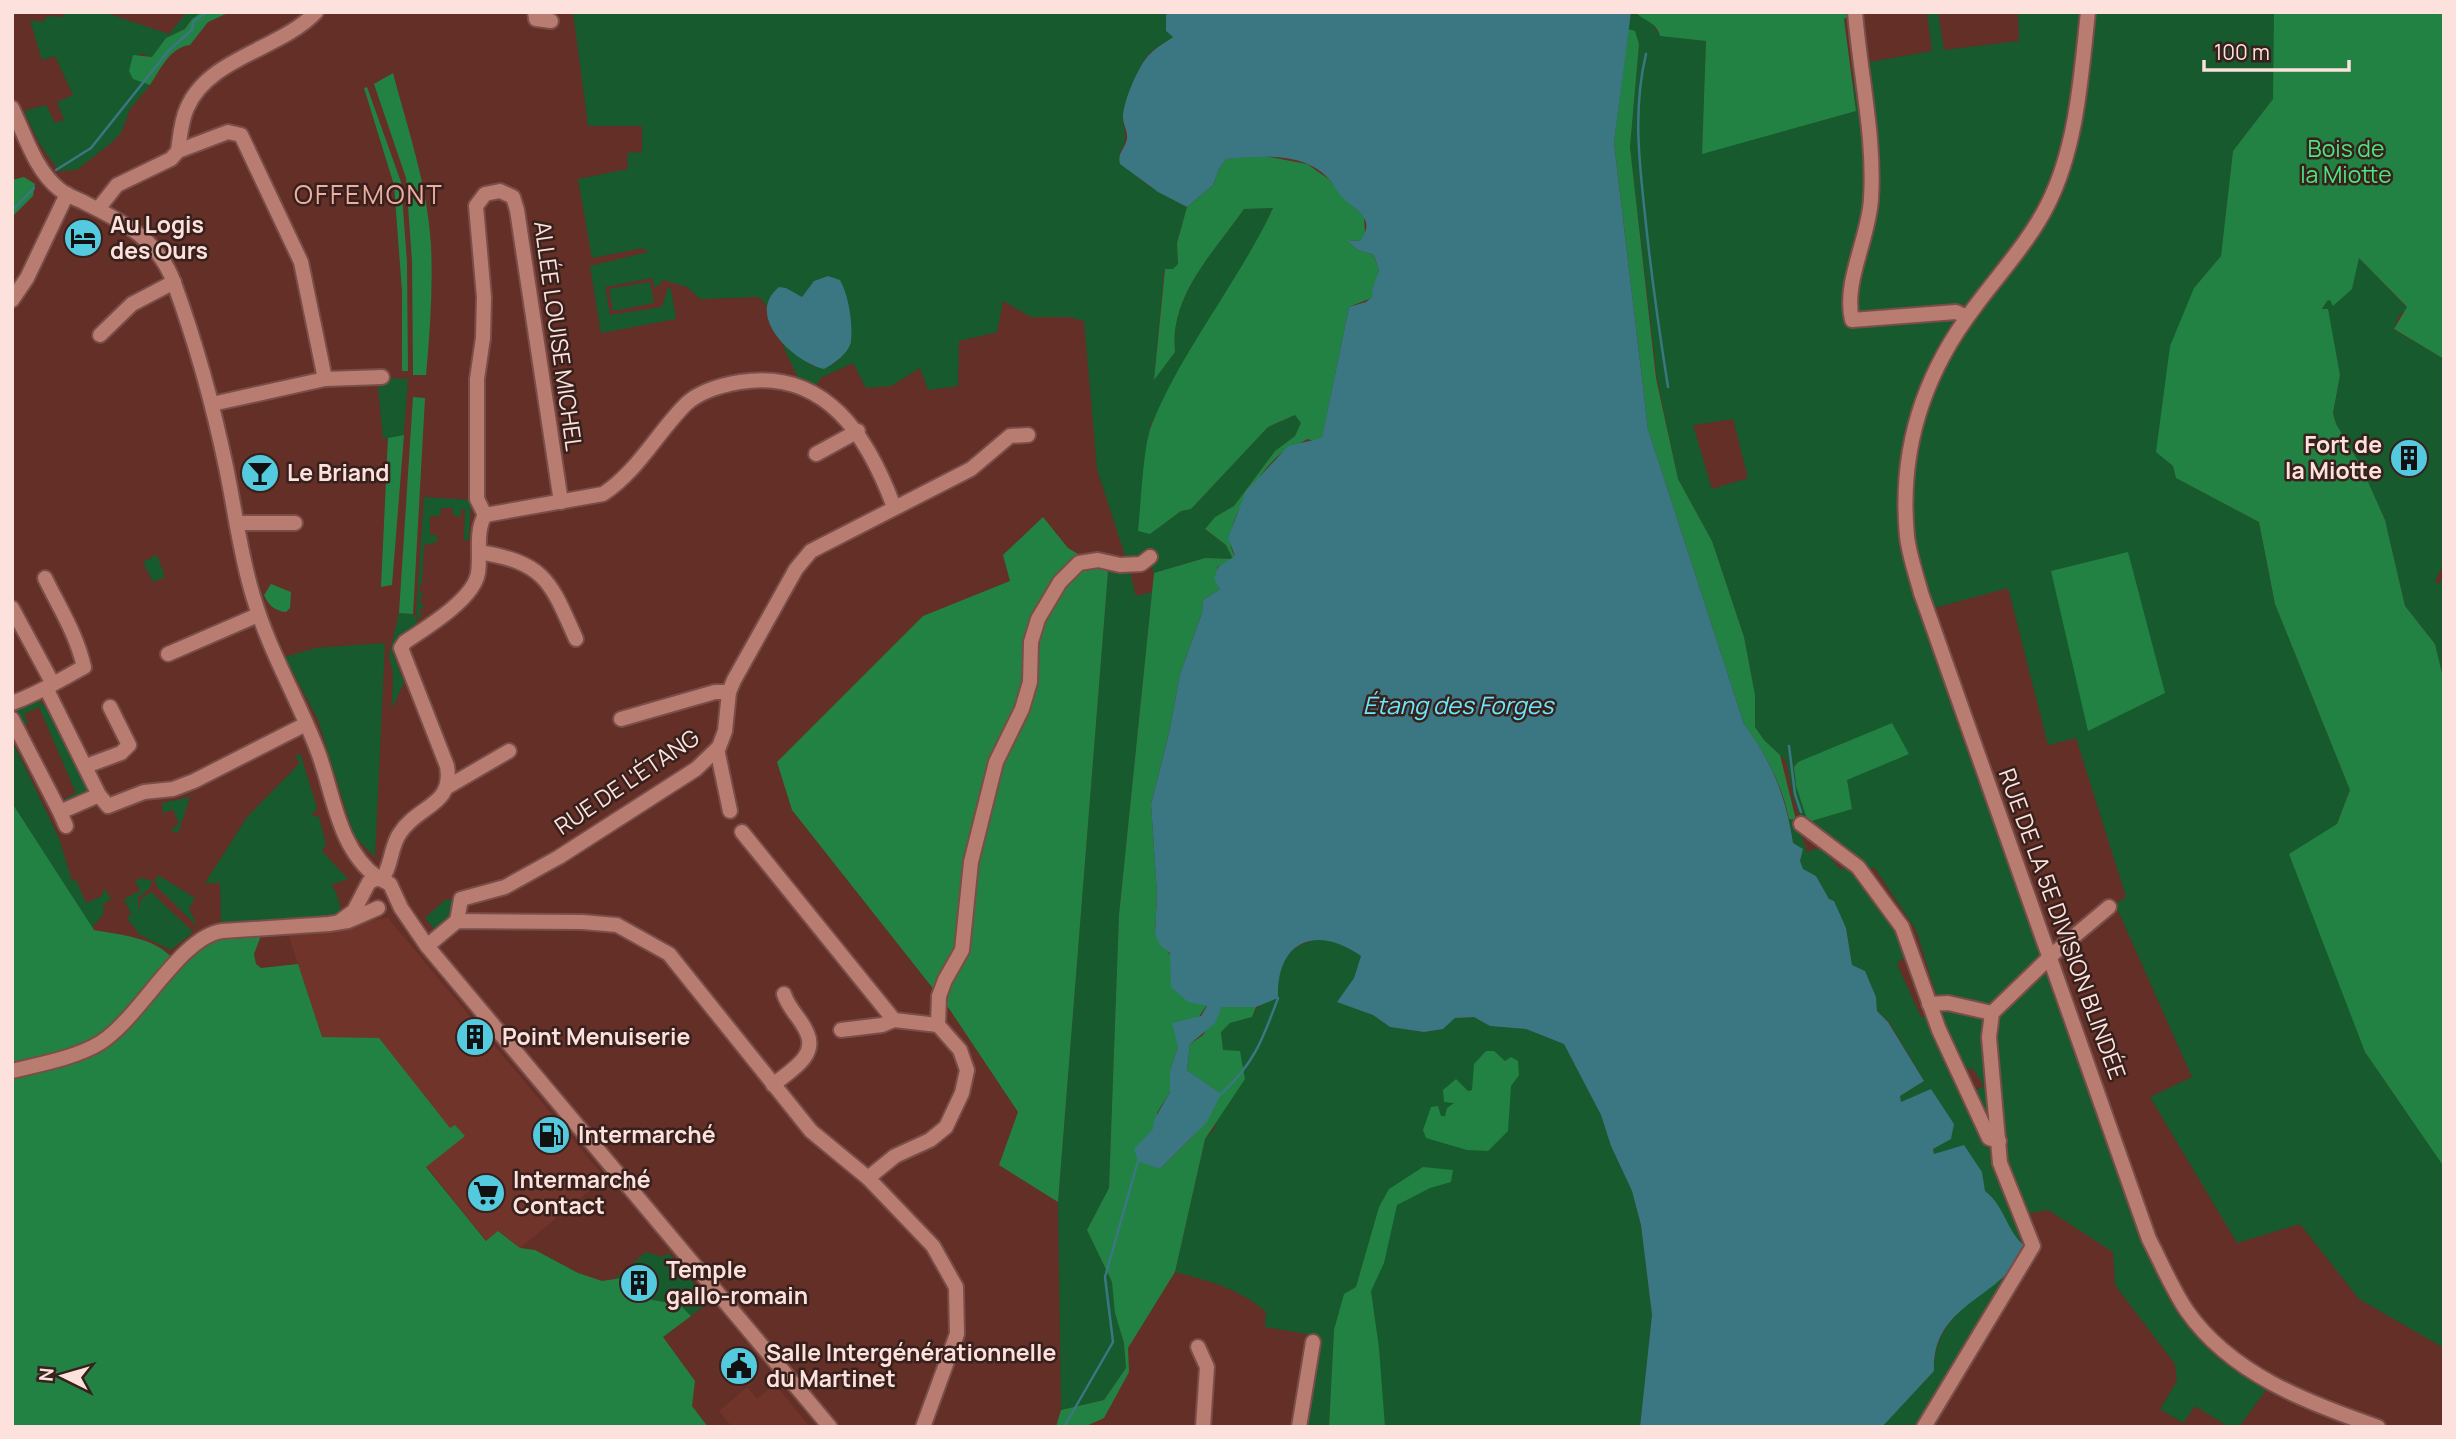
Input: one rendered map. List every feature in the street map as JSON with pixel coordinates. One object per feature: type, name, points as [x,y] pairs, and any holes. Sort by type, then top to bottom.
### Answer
[{"type":"street","points":[[178,151],[187,107],[219,71],[292,32],[316,12]]},
{"type":"street","points":[[535,12],[536,19],[551,21]]},
{"type":"street","points":[[1855,12],[1872,170],[1867,233],[1852,292],[1852,320],[1956,312],[1968,317]]},
{"type":"street","name":"RUE DE LA 5E DIVISION BLINDÉE","points":[[2088,12],[2071,131],[2048,204],[2025,241],[1958,330],[1932,376],[1917,415],[1908,456],[1907,539],[1921,593],[2149,1239],[2186,1311],[2224,1353],[2276,1385],[2325,1409],[2378,1427]]},
{"type":"street","points":[[12,108],[43,172],[67,194],[137,230],[148,241],[174,282],[212,404],[258,615],[346,838],[362,865],[387,884],[427,946],[830,1427]]},
{"type":"street","points":[[98,209],[117,185],[171,159],[178,151],[228,132],[240,135],[301,262],[326,379]]},
{"type":"street","name":"ALLÉE LOUISE MICHEL","points":[[485,514],[477,499],[477,379],[483,338],[484,297],[476,206],[485,194],[500,191],[513,197],[517,210],[561,502]]},
{"type":"street","points":[[12,300],[27,278],[67,194]]},
{"type":"street","points":[[100,335],[132,304],[174,282]]},
{"type":"street","points":[[212,404],[326,379],[382,376]]},
{"type":"street","points":[[449,786],[447,765],[401,648],[470,594],[478,575],[479,524],[485,514],[603,494],[620,483],[688,402],[721,385],[756,379],[798,387],[827,399],[858,431],[894,507]]},
{"type":"street","points":[[816,454],[858,431]]},
{"type":"street","name":"RUE DE L'ÉTANG","points":[[457,921],[461,899],[505,887],[559,857],[696,769],[717,749],[725,731],[729,692],[796,569],[811,551],[971,469],[1010,436],[1028,435]]},
{"type":"street","points":[[237,523],[295,523]]},
{"type":"street","points":[[479,552],[526,563],[537,571],[557,597],[576,639]]},
{"type":"street","points":[[938,1025],[939,996],[962,950],[971,862],[996,762],[1022,709],[1030,682],[1031,642],[1038,619],[1060,582],[1079,563],[1098,560],[1120,565],[1145,560]]},
{"type":"street","points":[[12,703],[50,687],[84,667],[68,618],[60,608],[46,578]]},
{"type":"street","points":[[12,608],[105,804],[113,805],[144,792],[173,789],[302,726]]},
{"type":"street","points":[[168,654],[258,615]]},
{"type":"street","points":[[621,719],[715,692],[729,692]]},
{"type":"street","points":[[86,766],[121,752],[129,745],[110,707]]},
{"type":"street","points":[[14,721],[66,826]]},
{"type":"street","points":[[302,726],[334,832],[361,880],[369,904],[380,908],[427,946]]},
{"type":"street","points":[[717,749],[730,811]]},
{"type":"street","points":[[12,1071],[100,1043],[123,1026],[202,936],[222,931],[339,922],[391,902],[387,884],[393,845],[408,823],[442,796],[449,786],[509,751]]},
{"type":"street","points":[[60,812],[99,795]]},
{"type":"street","points":[[1801,824],[1858,867],[1902,927],[1929,1004],[1977,1115],[1989,1138],[1999,1141]]},
{"type":"street","points":[[742,832],[894,1020]]},
{"type":"street","points":[[339,922],[354,911],[369,882],[387,884]]},
{"type":"street","points":[[1924,1427],[2032,1246],[2000,1163],[1989,1037],[1992,1013],[2109,907]]},
{"type":"street","points":[[427,946],[457,921],[582,922],[617,925],[655,943],[669,954],[811,1131],[868,1178],[933,1247],[956,1287],[957,1334],[923,1427]]},
{"type":"street","points":[[773,1085],[805,1059],[809,1046],[807,1033],[788,1007],[784,994]]},
{"type":"street","points":[[1929,1004],[1948,1003],[1992,1013]]},
{"type":"street","points":[[841,1030],[882,1025],[894,1020],[938,1025],[960,1050],[967,1070],[962,1093],[946,1127],[930,1140],[895,1156],[868,1178]]},
{"type":"street","points":[[1299,1427],[1313,1342]]},
{"type":"street","points":[[1198,1347],[1207,1367],[1203,1427]]},
{"type":"shaded area","points":[[388,918],[605,1178],[520,1248],[499,1231],[487,1241],[322,1037],[287,931]]},
{"type":"shaded area","points":[[775,1384],[810,1427],[732,1427],[719,1411],[747,1387],[757,1399]]},
{"type":"green space","points":[[65,12],[103,12],[169,34],[187,12],[202,12],[192,19],[185,29],[166,38],[152,57],[140,53],[141,80],[150,85],[130,109],[121,133],[77,170],[59,171],[39,143],[24,111],[46,105],[55,123],[64,120],[57,102],[73,95],[55,56],[42,60],[30,20],[43,22],[47,16],[63,17]]},
{"type":"green space","points":[[202,12],[230,12],[208,22],[190,45],[171,55],[150,85],[133,79],[129,71],[133,55],[152,57],[166,38],[185,29],[192,19]]},
{"type":"green space","points":[[573,12],[1170,12],[1165,20],[1174,37],[1151,52],[1137,73],[1124,111],[1125,140],[1119,153],[1139,178],[1187,207],[1177,243],[1178,264],[1173,269],[1164,270],[1154,379],[1175,352],[1179,312],[1186,293],[1207,258],[1244,209],[1273,208],[1256,244],[1186,358],[1150,426],[1150,534],[1181,511],[1191,509],[1268,427],[1296,415],[1302,423],[1295,436],[1275,451],[1234,506],[1215,517],[1205,530],[1226,545],[1234,559],[1205,558],[1154,573],[1150,563],[1126,559],[1097,469],[1084,321],[1069,317],[1031,317],[1003,301],[997,332],[959,341],[958,386],[928,390],[920,368],[891,386],[866,388],[853,363],[822,377],[815,386],[799,380],[782,344],[812,366],[834,364],[850,345],[850,328],[828,276],[814,281],[802,297],[779,287],[771,295],[769,308],[759,297],[700,299],[687,287],[664,280],[655,288],[652,278],[605,287],[610,315],[662,307],[668,287],[671,289],[676,319],[601,333],[590,266],[648,252],[643,248],[592,258],[578,179],[628,169],[627,153],[642,152],[642,126],[588,126]]},
{"type":"green space","points":[[1631,12],[1651,21],[1660,36],[1706,41],[1702,153],[1856,111],[1852,65],[1932,51],[1927,12],[1938,12],[1944,50],[2019,41],[2018,12],[2279,12],[2273,99],[2233,151],[2221,256],[2194,288],[2173,467],[2176,478],[2259,522],[2275,604],[2350,790],[2337,824],[2365,1052],[2444,1167],[2444,1348],[2359,1299],[2300,1224],[2237,1243],[2150,1097],[2192,1077],[2115,904],[2126,897],[2076,738],[2048,745],[2008,588],[1923,611],[1961,734],[2179,1301],[2219,1359],[2266,1390],[2239,1427],[2229,1427],[2195,1406],[2183,1423],[2160,1409],[2177,1381],[2175,1364],[2115,1285],[2113,1252],[2048,1210],[2029,1213],[2018,1197],[1971,1093],[1984,1086],[1973,1069],[1959,1068],[1916,930],[1874,867],[1867,871],[1803,824],[1794,800],[1786,761],[1764,740],[1755,727],[1755,695],[1744,637],[1712,541],[1678,479],[1657,378],[1630,147],[1639,44],[1628,29]],"holes":[[[1733,419],[1748,478],[1712,489],[1693,425]],[[1908,754],[1846,780],[1796,786],[1794,766],[1798,762]]]},
{"type":"green space","points":[[1635,12],[1852,12],[1852,15],[1844,19],[1856,111],[1702,154],[1706,41],[1660,36],[1653,24]]},
{"type":"green space","name":"Bois de la Miotte","points":[[2274,12],[2444,12],[2444,359],[2394,329],[2407,307],[2359,258],[2352,289],[2333,306],[2330,300],[2327,301],[2322,309],[2328,309],[2340,375],[2333,413],[2336,424],[2361,466],[2385,520],[2405,606],[2435,644],[2444,681],[2444,1167],[2365,1052],[2289,854],[2337,824],[2350,790],[2275,604],[2259,522],[2176,478],[2173,466],[2156,452],[2170,346],[2194,288],[2221,256],[2233,151],[2273,99]]},
{"type":"green space","points":[[1628,29],[1635,31],[1639,44],[1630,147],[1656,378],[1678,479],[1712,541],[1744,637],[1755,695],[1755,727],[1780,755],[1796,820],[1789,819],[1772,769],[1744,724],[1648,429],[1614,143]]},
{"type":"green space","points":[[393,73],[416,159],[429,224],[432,262],[426,375],[413,375],[412,261],[406,178],[374,84]]},
{"type":"green space","points":[[367,87],[401,182],[407,262],[408,371],[402,371],[402,291],[394,185],[364,88]]},
{"type":"green space","points":[[1259,155],[1307,164],[1330,180],[1364,216],[1365,234],[1360,241],[1348,240],[1358,250],[1374,255],[1379,271],[1374,297],[1349,307],[1322,439],[1316,442],[1308,439],[1279,455],[1261,474],[1236,518],[1231,532],[1231,545],[1235,556],[1234,559],[1217,567],[1220,589],[1203,600],[1202,613],[1180,674],[1169,733],[1151,804],[1157,894],[1155,934],[1207,1005],[1178,1047],[1170,1070],[1170,1092],[1157,1113],[1160,1169],[1194,1135],[1220,1094],[1187,1070],[1190,1044],[1203,1035],[1222,1007],[1256,1007],[1252,1017],[1230,1023],[1221,1032],[1223,1050],[1240,1051],[1245,1079],[1205,1139],[1175,1272],[1128,1348],[1129,1372],[1104,1418],[1084,1427],[1056,1427],[1061,1410],[1104,1400],[1126,1368],[1112,1282],[1087,1230],[1109,1188],[1119,915],[1154,573],[1205,558],[1233,559],[1226,545],[1205,529],[1215,517],[1234,506],[1275,451],[1295,436],[1301,423],[1295,415],[1268,427],[1191,509],[1181,511],[1150,534],[1138,531],[1144,460],[1152,424],[1179,369],[1244,263],[1273,208],[1244,209],[1207,258],[1186,293],[1179,312],[1175,352],[1154,380],[1165,269],[1173,269],[1178,264],[1177,243],[1187,207],[1213,185],[1226,159]]},
{"type":"green space","points":[[24,177],[35,184],[33,196],[12,217],[12,180]]},
{"type":"green space","name":"Fort de la Miotte","points":[[2358,257],[2407,308],[2398,317],[2394,330],[2444,359],[2444,564],[2435,581],[2438,584],[2444,578],[2444,681],[2435,644],[2405,606],[2385,520],[2361,466],[2336,424],[2333,413],[2340,375],[2322,310],[2330,299],[2333,305]]},
{"type":"green space","points":[[650,282],[654,303],[613,311],[609,289]]},
{"type":"green space","points":[[385,378],[408,379],[404,435],[383,439],[378,386],[383,386]]},
{"type":"green space","points":[[413,397],[425,398],[413,614],[399,613]]},
{"type":"green space","points":[[404,435],[392,585],[381,587],[388,438]]},
{"type":"green space","points":[[424,497],[471,500],[469,539],[464,541],[465,509],[461,509],[461,516],[453,516],[453,508],[441,508],[440,516],[430,516],[430,535],[437,535],[437,542],[424,545],[422,582],[419,588],[423,597],[419,600],[424,607],[419,610],[422,617],[419,619],[416,614]]},
{"type":"green space","points":[[1043,517],[1068,548],[1108,572],[1058,1202],[999,1165],[1018,1112],[950,1010],[792,810],[777,762],[923,616],[1010,581],[1003,555]]},
{"type":"green space","points":[[2128,552],[2165,693],[2088,731],[2051,571]]},
{"type":"green space","points":[[157,555],[165,577],[153,582],[143,562]]},
{"type":"green space","points":[[1129,568],[1136,596],[1152,592],[1119,915],[1109,1188],[1087,1230],[1112,1282],[1126,1368],[1104,1400],[1061,1410],[1058,1202],[1108,572]]},
{"type":"green space","points":[[271,584],[291,592],[290,608],[286,612],[275,609],[266,599],[264,595]]},
{"type":"green space","points":[[399,613],[413,614],[418,622],[396,644],[393,654],[404,682],[392,709],[393,674],[389,656]]},
{"type":"green space","points":[[385,643],[375,857],[354,836],[318,720],[285,657],[315,648]]},
{"type":"green space","points":[[36,697],[45,707],[50,706],[92,790],[63,805],[61,801],[76,793],[39,707],[24,714],[28,723],[24,725],[20,717],[12,714],[12,708]]},
{"type":"green space","points":[[1892,723],[1909,754],[1847,780],[1852,809],[1808,822],[1796,786],[1794,767],[1798,762]]},
{"type":"green space","points":[[12,740],[59,838],[72,881],[76,880],[86,903],[102,896],[104,888],[111,899],[103,905],[104,913],[92,928],[12,803]]},
{"type":"green space","points":[[300,753],[317,808],[312,815],[319,817],[326,844],[322,851],[348,879],[331,885],[342,913],[295,920],[221,923],[220,883],[205,883],[247,817],[299,764],[296,756]]},
{"type":"green space","points":[[190,797],[178,833],[170,830],[179,824],[173,809],[163,813],[162,803]]},
{"type":"green space","points":[[12,803],[94,930],[147,941],[166,952],[173,959],[168,980],[209,938],[262,933],[254,954],[256,964],[261,968],[298,964],[322,1037],[379,1038],[450,1128],[455,1125],[465,1136],[426,1167],[486,1241],[498,1231],[520,1248],[535,1250],[578,1273],[602,1281],[622,1278],[637,1297],[680,1305],[691,1316],[663,1337],[695,1381],[692,1406],[708,1427],[12,1427]]},
{"type":"green space","points":[[1789,819],[1796,820],[1807,852],[1821,847],[1840,869],[1851,868],[1898,933],[1906,955],[1897,964],[1921,1017],[1927,1017],[1988,1144],[1994,1147],[2027,1249],[2012,1233],[1994,1200],[1984,1191],[1982,1172],[1941,1154],[1934,1154],[1931,1090],[1901,1103],[1900,1096],[1924,1081],[1889,1022],[1877,1011],[1876,997],[1865,971],[1852,965],[1846,928],[1816,876],[1803,869],[1793,844]]},
{"type":"green space","points":[[158,875],[195,898],[189,909],[198,927],[158,888],[155,881]]},
{"type":"green space","points":[[142,878],[152,881],[149,889],[138,898],[138,911],[141,899],[151,892],[193,932],[171,950],[140,935],[127,918],[131,914],[124,899],[140,891],[135,880]]},
{"type":"green space","points":[[455,899],[450,921],[434,929],[425,918],[445,900]]},
{"type":"green space","points":[[1322,939],[1339,942],[1361,956],[1354,978],[1338,1002],[1373,1015],[1390,1027],[1424,1032],[1443,1029],[1455,1018],[1474,1017],[1490,1026],[1526,1029],[1564,1044],[1601,1115],[1611,1146],[1632,1191],[1641,1225],[1652,1315],[1640,1427],[1361,1427],[1334,1330],[1329,1427],[1306,1427],[1315,1376],[1318,1336],[1265,1327],[1266,1312],[1245,1297],[1212,1282],[1175,1272],[1205,1139],[1215,1128],[1223,1050],[1221,1032],[1230,1023],[1252,1017],[1259,1006],[1277,998],[1279,975],[1286,958],[1300,945]]},
{"type":"green space","points":[[1486,1051],[1494,1051],[1505,1061],[1511,1057],[1518,1061],[1519,1075],[1511,1086],[1508,1131],[1488,1151],[1467,1150],[1426,1138],[1423,1130],[1431,1107],[1438,1106],[1441,1116],[1445,1116],[1447,1108],[1454,1103],[1444,1102],[1443,1090],[1456,1079],[1468,1091],[1472,1090],[1474,1064]]},
{"type":"green space","points":[[1423,1167],[1453,1170],[1451,1182],[1430,1188],[1397,1205],[1384,1263],[1371,1291],[1379,1348],[1385,1427],[1329,1427],[1334,1330],[1344,1294],[1356,1287],[1379,1207],[1389,1189]]},
{"type":"green space","points":[[646,1252],[663,1257],[669,1253],[709,1302],[691,1316],[679,1305],[637,1297],[622,1278],[614,1279]]},
{"type":"green space","points":[[2008,1274],[1941,1406],[1945,1409],[1935,1427],[1882,1427],[1934,1371],[1935,1354],[1947,1326],[1957,1314]]},
{"type":"water","name":"Étang des Forges","points":[[1170,12],[1631,12],[1614,143],[1648,429],[1744,724],[1776,780],[1793,843],[1803,849],[1800,861],[1803,869],[1816,876],[1829,899],[1834,901],[1846,928],[1852,965],[1865,971],[1876,997],[1877,1011],[1888,1022],[1924,1081],[1900,1096],[1901,1102],[1931,1089],[1954,1124],[1951,1139],[1933,1149],[1934,1154],[1964,1145],[1982,1172],[1985,1191],[1992,1197],[2025,1246],[2015,1264],[2002,1278],[1956,1315],[1944,1330],[1936,1348],[1934,1371],[1882,1427],[1640,1427],[1652,1315],[1641,1225],[1632,1191],[1611,1146],[1601,1115],[1564,1044],[1526,1029],[1490,1026],[1474,1017],[1455,1018],[1443,1029],[1424,1032],[1390,1027],[1373,1015],[1337,1002],[1354,978],[1361,956],[1344,946],[1314,940],[1302,944],[1292,951],[1284,963],[1279,979],[1278,998],[1256,1007],[1222,1007],[1215,1023],[1190,1044],[1187,1070],[1221,1094],[1207,1122],[1160,1169],[1138,1161],[1134,1149],[1153,1129],[1154,1120],[1170,1092],[1170,1070],[1178,1047],[1172,1023],[1201,1016],[1207,1006],[1188,1002],[1171,987],[1170,953],[1160,945],[1155,934],[1157,894],[1151,804],[1169,733],[1180,674],[1202,613],[1203,600],[1220,589],[1214,579],[1218,567],[1235,556],[1228,538],[1246,491],[1288,446],[1322,438],[1349,307],[1366,302],[1373,296],[1372,290],[1379,271],[1374,255],[1358,250],[1347,240],[1360,241],[1366,226],[1363,216],[1341,196],[1330,180],[1308,164],[1267,157],[1226,159],[1213,185],[1187,207],[1158,192],[1120,164],[1120,154],[1127,139],[1123,117],[1129,93],[1146,58],[1173,37],[1166,31],[1166,15]]},
{"type":"water","points":[[828,276],[840,280],[846,294],[851,334],[850,345],[845,353],[824,369],[800,358],[777,337],[767,311],[769,299],[779,287],[802,297],[814,281]]},
{"type":"waterway","points":[[56,170],[91,148],[169,50],[192,30],[193,22],[207,12]]},
{"type":"waterway","points":[[1646,54],[1638,114],[1639,155],[1668,387]]},
{"type":"waterway","points":[[12,211],[34,188]]},
{"type":"waterway","points":[[1789,746],[1795,794],[1801,812]]},
{"type":"waterway","points":[[1221,1094],[1250,1061],[1278,998]]},
{"type":"waterway","points":[[1064,1427],[1113,1342],[1105,1277],[1138,1161]]},
{"type":"place","name":"Au Logis des Ours","points":[[83,238]]},
{"type":"place","name":"Fort de la Miotte","points":[[2409,458]]},
{"type":"place","name":"Le Briand","points":[[260,473]]},
{"type":"place","name":"Point Menuiserie","points":[[475,1037]]},
{"type":"place","name":"Intermarché","points":[[551,1135]]},
{"type":"place","name":"Intermarché Contact","points":[[486,1193]]},
{"type":"place","name":"Temple gallo-romain","points":[[639,1283]]},
{"type":"place","name":"Salle Intergénérationnelle du Martinet","points":[[739,1366]]},
{"type":"district","name":"OFFEMONT","points":[[369,195]]}]
